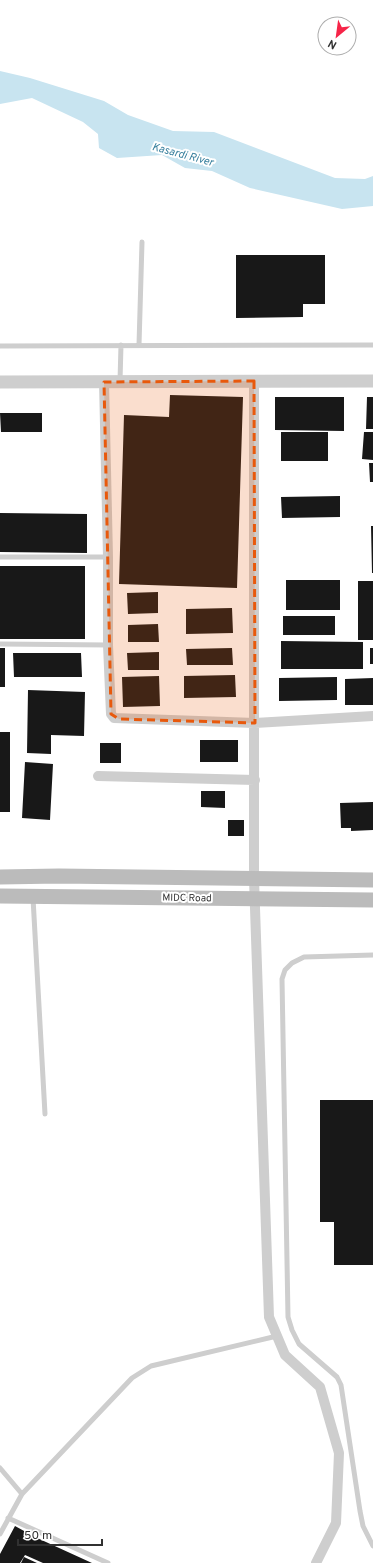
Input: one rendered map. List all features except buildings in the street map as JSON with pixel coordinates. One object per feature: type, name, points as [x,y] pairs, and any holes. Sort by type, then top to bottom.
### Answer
[{"type":"main road","name":"MIDC Road","points":[[0,877],[59,876],[373,880]]},
{"type":"main road","name":"MIDC Road","points":[[0,896],[33,895],[373,900]]},
{"type":"street","points":[[254,381],[254,879],[269,1317],[285,1355],[320,1387],[339,1453],[336,1523],[316,1563]]},
{"type":"street","points":[[0,382],[373,381]]},
{"type":"street","points":[[104,382],[108,557],[108,645],[111,714],[114,718],[255,722],[373,716]]},
{"type":"street","points":[[98,776],[255,780]]},
{"type":"lane","points":[[139,345],[142,242]]},
{"type":"lane","points":[[120,381],[121,345]]},
{"type":"lane","points":[[0,346],[373,345]]},
{"type":"lane","points":[[0,557],[108,557]]},
{"type":"lane","points":[[0,644],[108,645]]},
{"type":"lane","points":[[33,895],[45,1114]]},
{"type":"lane","points":[[373,954],[304,957],[292,963],[285,970],[282,979],[288,1317],[292,1330],[300,1344],[336,1377],[341,1385],[360,1511],[363,1526],[373,1546]]},
{"type":"lane","points":[[0,1534],[22,1494],[132,1378],[151,1366],[277,1336]]},
{"type":"lane","points":[[0,1468],[22,1494]]},
{"type":"lane","points":[[8,1518],[108,1563]]},
{"type":"highlighted area","points":[[254,381],[255,723],[119,719],[111,714],[104,382]]},
{"type":"water","name":"Kasardi River","points":[[0,71],[30,78],[104,101],[128,115],[173,131],[214,132],[335,178],[365,179],[373,176],[373,206],[342,209],[250,188],[212,171],[185,168],[162,155],[117,158],[99,148],[98,134],[83,122],[32,98],[0,104]]}]
